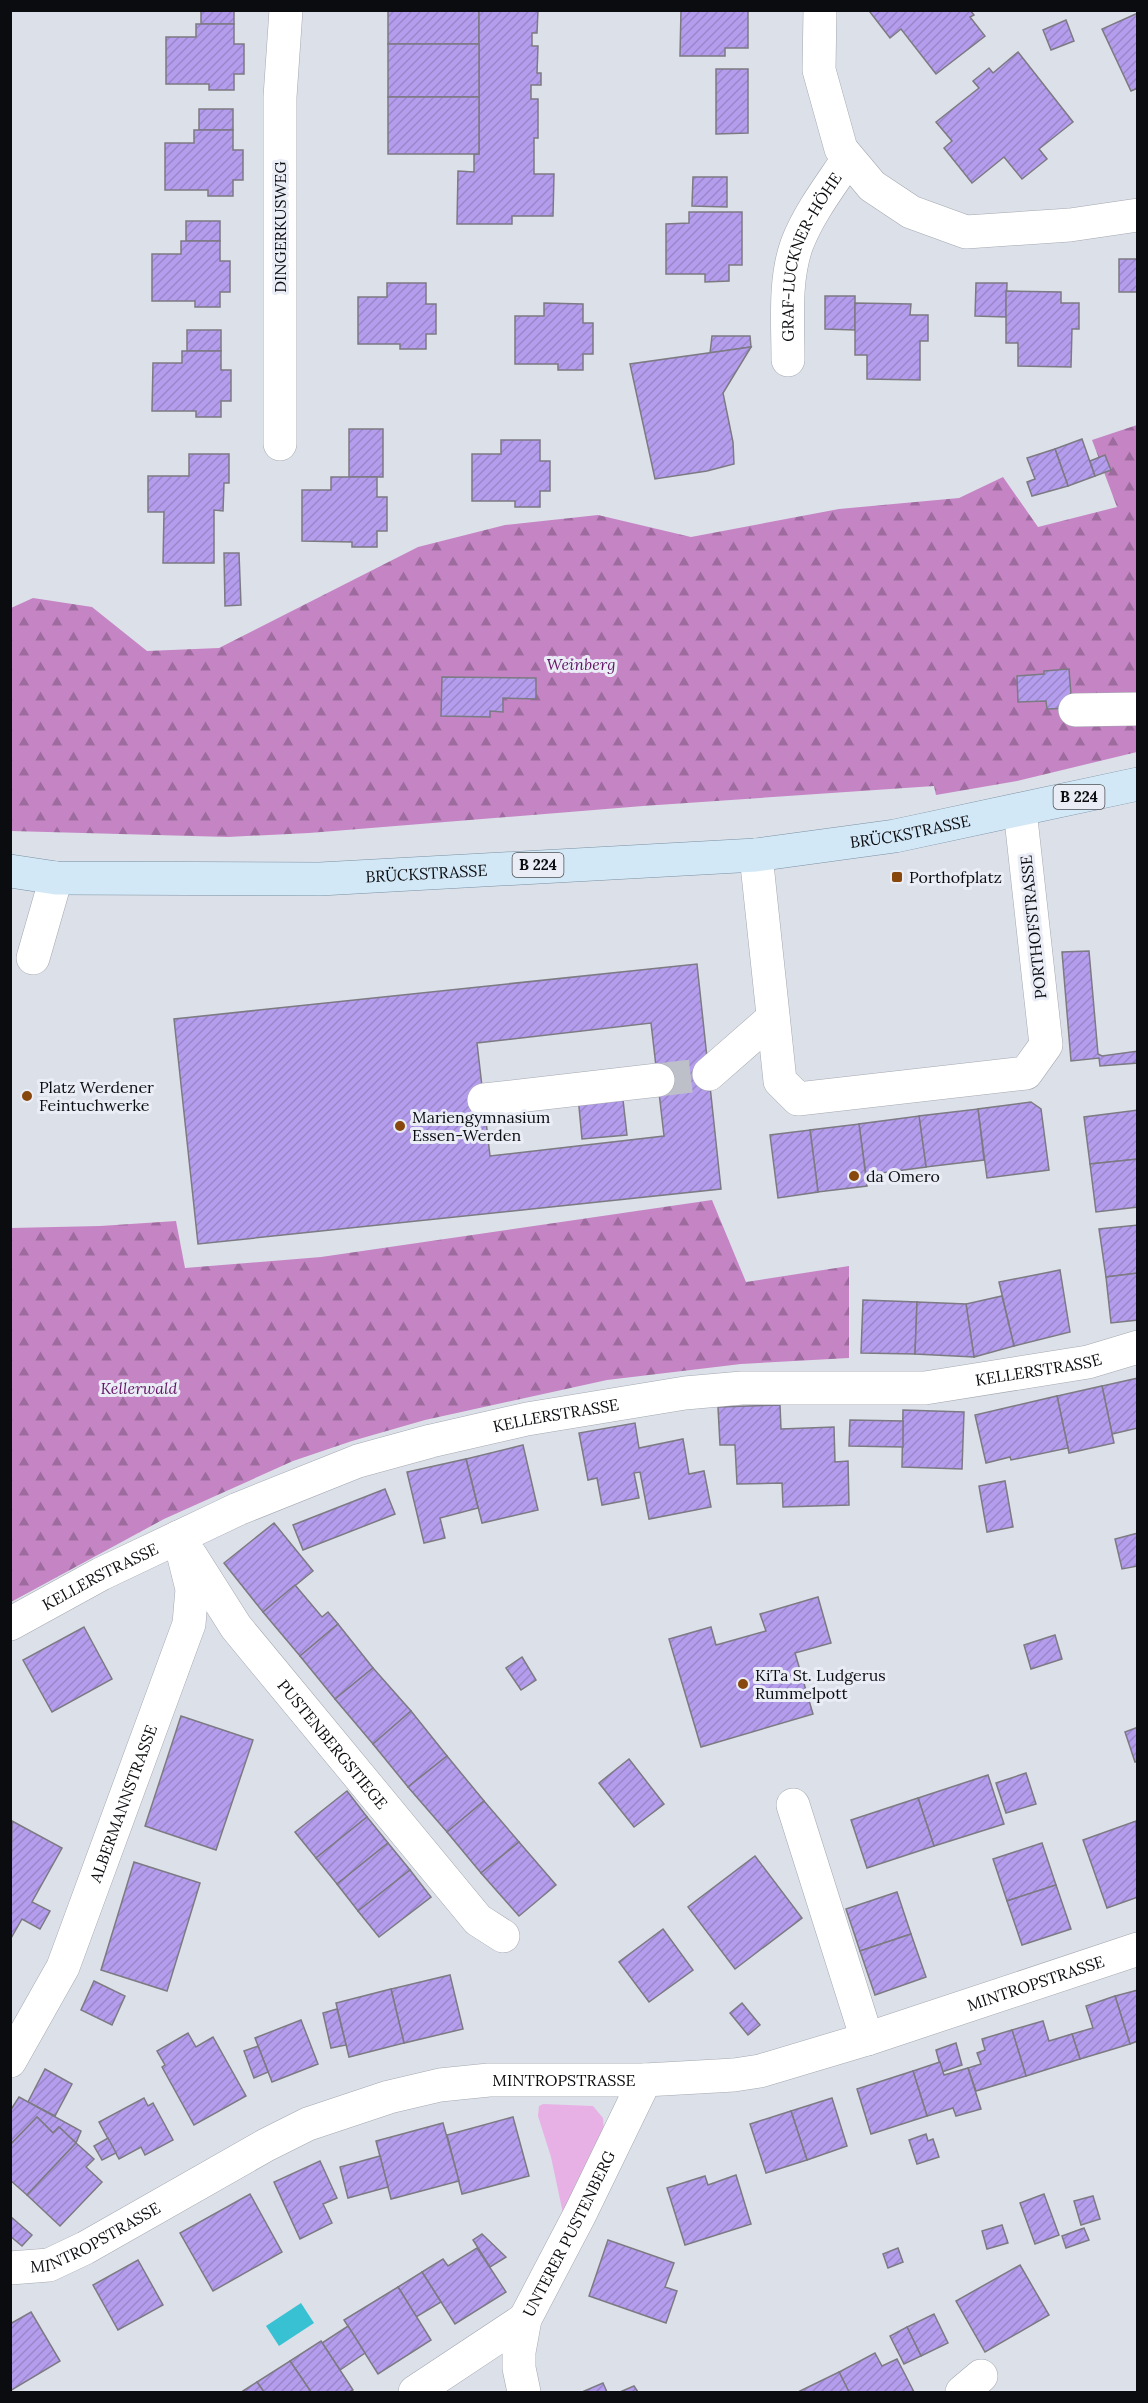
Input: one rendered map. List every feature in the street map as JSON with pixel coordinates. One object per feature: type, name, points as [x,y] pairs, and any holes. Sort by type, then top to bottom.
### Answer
[{"type":"main road","name":"B 224","points":[[1020,810],[1137,784]]},
{"type":"main road","name":"BRÜCKSTRASSE","points":[[10,872],[56,878],[320,879],[756,855],[895,836],[1020,810]]},
{"type":"street","name":"DINGERKUSWEG","points":[[280,444],[280,97],[286,10]]},
{"type":"street","name":"GRAF-LUCKNER-HÖHE","points":[[820,10],[819,70],[841,149],[872,186],[911,212],[966,232],[1071,225],[1137,215]]},
{"type":"street","name":"GRAF-LUCKNER-HÖHE","points":[[788,360],[789,285],[797,244],[818,202],[848,159]]},
{"type":"street","points":[[1125,709],[1117,702],[1137,685]]},
{"type":"street","points":[[1075,711],[1125,709]]},
{"type":"street","name":"PORTHOFSTRASSE","points":[[773,1018],[780,1081],[798,1099],[1026,1073],[1046,1045],[1020,810]]},
{"type":"street","points":[[709,1074],[773,1018],[756,855]]},
{"type":"street","points":[[33,958],[56,878]]},
{"type":"street","points":[[484,1100],[657,1080]]},
{"type":"street","name":"KELLERSTRASSE","points":[[10,1624],[101,1575],[238,1509],[358,1461],[430,1441],[527,1419],[626,1401],[742,1388],[925,1388],[1088,1362],[1137,1347]]},
{"type":"street","name":"PUSTENBERGSTIEGE","points":[[178,1537],[236,1627],[478,1920],[503,1936]]},
{"type":"street","name":"ALBERMANNSTRASSE","points":[[10,2061],[63,1967],[189,1624],[192,1589],[178,1537]]},
{"type":"street","points":[[794,1804],[867,2039]]},
{"type":"street","name":"MINTROPSTRASSE","points":[[10,2268],[49,2265],[85,2248],[266,2145],[308,2124],[389,2097],[440,2085],[489,2080],[645,2080],[713,2077],[752,2072],[786,2065],[1137,1949]]},
{"type":"street","name":"UNTERER PUSTENBERG","points":[[525,2392],[519,2368],[519,2352],[525,2319],[580,2214],[645,2080]]},
{"type":"street","points":[[415,2392],[525,2319]]},
{"type":"shaded area","points":[[543,2104],[593,2106],[603,2118],[604,2133],[564,2218],[551,2157],[538,2116],[539,2106]]},
{"type":"green space","name":"Weinberg","points":[[1137,425],[1137,752],[1017,781],[936,795],[934,786],[643,806],[309,833],[228,837],[11,831],[11,608],[33,598],[92,607],[147,651],[219,648],[418,547],[505,525],[598,515],[691,537],[839,509],[959,498],[1003,477],[1038,527],[1117,507],[1092,440]]},
{"type":"green space","name":"Kellerwald","points":[[712,1200],[746,1282],[849,1266],[849,1358],[741,1364],[607,1380],[425,1420],[352,1441],[293,1461],[164,1519],[11,1602],[11,1228],[176,1221],[185,1268],[321,1257]]},
{"type":"water","points":[[301,2303],[314,2323],[279,2346],[266,2326]]},
{"type":"building","points":[[201,10],[234,10],[234,24],[201,24]]},
{"type":"building","points":[[388,10],[479,10],[479,44],[388,44]]},
{"type":"building","points":[[479,10],[538,10],[537,33],[532,33],[532,46],[538,46],[537,73],[541,73],[541,85],[531,85],[531,99],[538,99],[538,138],[534,138],[534,174],[554,174],[553,216],[512,216],[512,224],[457,224],[458,171],[474,172],[474,154],[479,154]]},
{"type":"building","points":[[681,10],[748,10],[748,48],[725,48],[725,56],[680,56]]},
{"type":"building","points":[[872,10],[970,10],[974,15],[970,17],[985,36],[936,74],[901,29],[890,38],[870,12]]},
{"type":"building","points":[[1138,13],[1138,88],[1131,91],[1102,29]]},
{"type":"building","points":[[1066,20],[1074,41],[1051,50],[1043,30]]},
{"type":"building","points":[[196,24],[234,24],[234,44],[244,44],[244,74],[234,74],[234,90],[209,90],[209,84],[166,84],[166,37],[196,37]]},
{"type":"building","points":[[388,44],[479,44],[479,97],[388,97]]},
{"type":"building","points":[[1018,52],[1073,122],[1039,149],[1047,159],[1022,179],[1004,157],[972,183],[944,148],[952,141],[936,122],[979,88],[973,81],[989,68],[993,73]]},
{"type":"building","points":[[716,69],[748,69],[748,133],[716,134]]},
{"type":"building","points":[[388,97],[479,97],[479,154],[388,154]]},
{"type":"building","points":[[199,109],[233,109],[233,130],[199,130]]},
{"type":"building","points":[[194,130],[233,130],[233,150],[243,150],[243,180],[233,180],[233,196],[208,196],[208,190],[165,190],[165,143],[194,143]]},
{"type":"building","points":[[693,177],[727,177],[727,207],[692,206]]},
{"type":"building","points":[[689,212],[742,212],[742,265],[729,265],[729,281],[705,282],[705,274],[666,274],[666,224],[689,223]]},
{"type":"building","points":[[186,221],[220,221],[220,241],[186,241]]},
{"type":"building","points":[[181,241],[220,241],[220,261],[230,261],[230,292],[220,292],[220,307],[195,307],[195,301],[152,301],[152,254],[181,254]]},
{"type":"building","points":[[1119,259],[1138,259],[1138,292],[1119,292]]},
{"type":"building","points":[[387,283],[426,283],[426,304],[436,304],[436,334],[426,334],[426,349],[400,349],[400,344],[358,344],[358,297],[387,297]]},
{"type":"building","points":[[976,283],[1007,283],[1006,317],[975,316]]},
{"type":"building","points":[[1006,291],[1061,292],[1061,303],[1079,303],[1079,329],[1072,329],[1071,367],[1018,366],[1018,343],[1006,343]]},
{"type":"building","points":[[825,296],[855,296],[855,330],[825,329]]},
{"type":"building","points":[[544,303],[583,304],[583,323],[593,323],[593,354],[583,354],[583,370],[558,370],[558,364],[515,364],[515,316],[544,316]]},
{"type":"building","points":[[855,303],[911,304],[910,315],[928,315],[928,341],[920,341],[920,380],[867,379],[867,355],[855,355]]},
{"type":"building","points":[[187,330],[221,330],[221,351],[187,351]]},
{"type":"building","points":[[712,336],[750,336],[751,347],[710,353]]},
{"type":"building","points":[[751,347],[723,393],[733,442],[734,464],[707,471],[655,479],[630,364]]},
{"type":"building","points":[[182,351],[221,351],[221,370],[231,370],[231,401],[221,401],[221,417],[196,417],[196,411],[152,411],[153,363],[182,363]]},
{"type":"building","points":[[349,429],[383,429],[383,477],[349,477]]},
{"type":"building","points":[[1082,439],[1095,476],[1068,486],[1055,449]]},
{"type":"building","points":[[501,440],[540,440],[540,461],[550,461],[550,491],[540,491],[540,507],[515,507],[515,501],[472,501],[472,454],[501,454]]},
{"type":"building","points":[[1055,449],[1068,486],[1032,496],[1027,482],[1035,479],[1027,458]]},
{"type":"building","points":[[189,454],[229,454],[229,483],[224,483],[223,511],[214,510],[214,563],[163,563],[164,512],[148,512],[148,476],[189,476]]},
{"type":"building","points":[[1105,455],[1111,470],[1095,476],[1090,461]]},
{"type":"building","points":[[331,477],[377,477],[377,497],[387,497],[387,531],[377,531],[377,547],[352,547],[352,542],[302,541],[302,490],[331,490]]},
{"type":"building","points":[[224,553],[239,553],[241,605],[225,606]]},
{"type":"building","points":[[1069,669],[1072,708],[1047,709],[1046,701],[1018,702],[1017,676]]},
{"type":"building","points":[[442,677],[536,678],[536,699],[503,698],[503,712],[490,711],[490,717],[441,716]]},
{"type":"building","points":[[1089,951],[1098,1054],[1102,1056],[1138,1051],[1138,1063],[1100,1066],[1099,1058],[1071,1061],[1062,952]]},
{"type":"building","points":[[697,964],[721,1189],[198,1244],[174,1019]],"holes":[[[651,1023],[664,1136],[490,1156],[477,1043]]]},
{"type":"building","points":[[622,1091],[627,1135],[582,1139],[578,1096]]},
{"type":"building","points":[[1031,1102],[1041,1109],[1049,1170],[987,1178],[978,1109]]},
{"type":"building","points":[[978,1109],[984,1160],[926,1167],[919,1116]]},
{"type":"building","points":[[1138,1110],[1138,1159],[1090,1164],[1084,1117]]},
{"type":"building","points":[[919,1116],[926,1167],[866,1175],[859,1124]]},
{"type":"building","points":[[859,1124],[867,1186],[818,1192],[810,1130]]},
{"type":"building","points":[[810,1130],[818,1192],[778,1198],[770,1135]]},
{"type":"building","points":[[1138,1159],[1138,1207],[1096,1212],[1090,1164]]},
{"type":"building","points":[[1138,1225],[1138,1273],[1106,1277],[1099,1229]]},
{"type":"building","points":[[1060,1270],[1070,1332],[1014,1346],[999,1282]]},
{"type":"building","points":[[1138,1273],[1138,1320],[1111,1323],[1106,1277]]},
{"type":"building","points":[[1002,1296],[1014,1346],[974,1357],[966,1304]]},
{"type":"building","points":[[863,1300],[917,1302],[915,1354],[861,1353]]},
{"type":"building","points":[[917,1302],[966,1304],[974,1357],[915,1354]]},
{"type":"building","points":[[1138,1378],[1138,1428],[1112,1434],[1102,1386]]},
{"type":"building","points":[[1102,1386],[1114,1443],[1069,1453],[1057,1396]]},
{"type":"building","points":[[1057,1396],[1068,1448],[986,1463],[975,1415]]},
{"type":"building","points":[[780,1405],[781,1429],[834,1427],[835,1462],[848,1461],[849,1505],[783,1507],[782,1483],[737,1484],[735,1445],[720,1445],[718,1407]]},
{"type":"building","points":[[903,1410],[964,1412],[962,1469],[902,1467]]},
{"type":"building","points":[[850,1420],[903,1421],[903,1447],[849,1446]]},
{"type":"building","points":[[635,1423],[639,1448],[683,1439],[689,1474],[704,1471],[711,1507],[649,1519],[640,1472],[634,1473],[639,1498],[602,1505],[597,1478],[588,1480],[579,1433]]},
{"type":"building","points":[[523,1445],[538,1510],[482,1523],[466,1459]]},
{"type":"building","points":[[466,1459],[478,1508],[440,1518],[445,1538],[424,1543],[407,1472]]},
{"type":"building","points":[[1005,1481],[1013,1527],[987,1532],[979,1486]]},
{"type":"building","points":[[385,1489],[395,1514],[303,1550],[293,1525]]},
{"type":"building","points":[[274,1523],[313,1571],[263,1612],[224,1563]]},
{"type":"building","points":[[1138,1533],[1138,1566],[1122,1569],[1115,1539]]},
{"type":"building","points":[[295,1585],[322,1617],[328,1612],[338,1624],[300,1656],[263,1612]]},
{"type":"building","name":"KiTa St. Ludgerus Rummelpott","points":[[818,1597],[831,1643],[795,1653],[813,1714],[701,1747],[669,1639],[711,1627],[716,1645],[766,1631],[760,1614]]},
{"type":"building","points":[[338,1624],[373,1668],[335,1699],[300,1656]]},
{"type":"building","points":[[84,1627],[112,1679],[52,1712],[23,1660]]},
{"type":"building","points":[[1055,1635],[1062,1659],[1031,1669],[1024,1645]]},
{"type":"building","points":[[522,1657],[536,1680],[521,1690],[506,1668]]},
{"type":"building","points":[[373,1668],[411,1711],[373,1744],[335,1699]]},
{"type":"building","points":[[411,1711],[447,1756],[408,1787],[373,1744]]},
{"type":"building","points":[[181,1716],[253,1740],[216,1850],[145,1826]]},
{"type":"building","points":[[1138,1727],[1138,1761],[1135,1762],[1125,1732]]},
{"type":"building","points":[[447,1756],[484,1801],[447,1832],[408,1787]]},
{"type":"building","points":[[629,1759],[664,1804],[634,1827],[599,1783]]},
{"type":"building","points":[[1026,1773],[1036,1804],[1006,1813],[996,1783]]},
{"type":"building","points":[[988,1775],[1004,1824],[934,1846],[918,1798]]},
{"type":"building","points":[[347,1791],[367,1817],[316,1858],[295,1832]]},
{"type":"building","points":[[918,1798],[934,1846],[867,1868],[851,1820]]},
{"type":"building","points":[[484,1801],[519,1842],[481,1873],[447,1832]]},
{"type":"building","points":[[367,1817],[388,1843],[337,1884],[316,1858]]},
{"type":"building","points":[[12,1821],[62,1848],[32,1902],[50,1911],[40,1929],[22,1919],[10,1940]]},
{"type":"building","points":[[1136,1821],[1138,1897],[1107,1908],[1083,1840]]},
{"type":"building","points":[[519,1842],[556,1885],[519,1916],[481,1873]]},
{"type":"building","points":[[388,1843],[410,1870],[358,1911],[337,1884]]},
{"type":"building","points":[[1042,1843],[1056,1885],[1007,1901],[993,1859]]},
{"type":"building","points":[[755,1856],[802,1918],[735,1969],[688,1907]]},
{"type":"building","points":[[134,1862],[200,1883],[167,1991],[101,1970]]},
{"type":"building","points":[[410,1870],[431,1897],[379,1937],[358,1911]]},
{"type":"building","points":[[1056,1885],[1071,1929],[1022,1945],[1007,1901]]},
{"type":"building","points":[[897,1892],[911,1934],[860,1951],[846,1909]]},
{"type":"building","points":[[663,1929],[693,1970],[649,2002],[619,1962]]},
{"type":"building","points":[[911,1934],[926,1977],[875,1995],[860,1951]]},
{"type":"building","points":[[450,1975],[463,2029],[404,2043],[391,1989]]},
{"type":"building","points":[[94,1981],[125,1996],[112,2025],[81,2010]]},
{"type":"building","points":[[391,1989],[404,2043],[349,2057],[336,2003]]},
{"type":"building","points":[[1138,1990],[1138,2041],[1130,2044],[1115,1996]]},
{"type":"building","points":[[1115,1996],[1130,2044],[1080,2059],[1072,2034],[1093,2028],[1086,2006]]},
{"type":"building","points":[[742,2003],[760,2025],[748,2035],[730,2013]]},
{"type":"building","points":[[337,2009],[346,2045],[331,2048],[323,2013]]},
{"type":"building","points":[[301,2020],[318,2064],[272,2082],[255,2038]]},
{"type":"building","points":[[1043,2021],[1049,2041],[1072,2034],[1080,2059],[1026,2076],[1012,2030]]},
{"type":"building","points":[[1012,2030],[1026,2076],[976,2091],[968,2068],[981,2064],[977,2053],[985,2050],[982,2039]]},
{"type":"building","points":[[188,2033],[196,2047],[213,2037],[246,2096],[194,2125],[162,2067],[165,2065],[157,2051]]},
{"type":"building","points":[[956,2043],[962,2065],[942,2072],[936,2050]]},
{"type":"building","points":[[258,2046],[268,2072],[254,2078],[244,2051]]},
{"type":"building","points":[[940,2062],[944,2075],[968,2068],[981,2109],[956,2116],[953,2108],[927,2116],[913,2071]]},
{"type":"building","points":[[45,2069],[72,2084],[55,2116],[28,2102]]},
{"type":"building","points":[[913,2071],[927,2116],[871,2134],[857,2089]]},
{"type":"building","points":[[19,2097],[81,2131],[76,2143],[59,2127],[53,2133],[37,2117],[10,2145],[10,2111]]},
{"type":"building","points":[[144,2098],[148,2106],[153,2103],[173,2140],[145,2155],[141,2147],[119,2159],[99,2122]]},
{"type":"building","points":[[832,2098],[847,2146],[807,2160],[791,2111]]},
{"type":"building","points":[[791,2111],[807,2160],[766,2173],[750,2124]]},
{"type":"building","points":[[37,2117],[53,2133],[59,2127],[76,2143],[27,2195],[10,2180],[10,2145]]},
{"type":"building","points":[[513,2117],[529,2176],[462,2194],[447,2135]]},
{"type":"building","points":[[443,2123],[459,2181],[391,2199],[376,2141]]},
{"type":"building","points":[[926,2134],[928,2141],[933,2139],[939,2157],[917,2164],[909,2140]]},
{"type":"building","points":[[108,2138],[116,2153],[102,2160],[94,2146]]},
{"type":"building","points":[[76,2143],[94,2159],[86,2167],[102,2182],[60,2226],[27,2195]]},
{"type":"building","points":[[380,2156],[388,2187],[348,2198],[340,2167]]},
{"type":"building","points":[[320,2161],[337,2198],[323,2204],[332,2223],[300,2239],[274,2182]]},
{"type":"building","points":[[736,2175],[751,2224],[685,2245],[667,2188],[705,2176],[708,2185]]},
{"type":"building","points":[[250,2194],[282,2252],[213,2291],[180,2233]]},
{"type":"building","points":[[1044,2194],[1059,2235],[1035,2244],[1020,2203]]},
{"type":"building","points":[[1093,2196],[1100,2219],[1081,2225],[1074,2201]]},
{"type":"building","points":[[10,2216],[32,2235],[22,2246],[10,2236]]},
{"type":"building","points":[[1002,2225],[1008,2243],[987,2249],[982,2231]]},
{"type":"building","points":[[1084,2228],[1089,2240],[1066,2248],[1062,2236]]},
{"type":"building","points":[[482,2234],[506,2257],[490,2267],[473,2240]]},
{"type":"building","points":[[608,2240],[674,2263],[665,2287],[677,2291],[666,2323],[589,2296]]},
{"type":"building","points":[[477,2248],[506,2292],[455,2324],[422,2272],[443,2259],[448,2266]]},
{"type":"building","points":[[898,2248],[903,2262],[888,2268],[883,2254]]},
{"type":"building","points":[[138,2260],[163,2305],[118,2330],[93,2285]]},
{"type":"building","points":[[1020,2265],[1049,2315],[985,2352],[956,2301]]},
{"type":"building","points":[[422,2272],[441,2302],[416,2317],[398,2287]]},
{"type":"building","points":[[398,2287],[431,2340],[378,2374],[344,2320]]},
{"type":"building","points":[[31,2312],[60,2361],[10,2391],[10,2324]]},
{"type":"building","points":[[934,2314],[948,2343],[921,2356],[907,2327]]},
{"type":"building","points":[[348,2326],[365,2353],[340,2370],[322,2343]]},
{"type":"building","points":[[907,2327],[921,2356],[904,2364],[890,2336]]},
{"type":"building","points":[[321,2341],[353,2390],[349,2392],[311,2392],[290,2361]]},
{"type":"building","points":[[875,2353],[882,2366],[897,2359],[914,2392],[849,2392],[839,2372]]},
{"type":"building","points":[[290,2361],[311,2392],[264,2392],[257,2382]]},
{"type":"building","points":[[839,2372],[849,2392],[800,2391]]},
{"type":"building","points":[[257,2382],[264,2392],[243,2391]]},
{"type":"building","points":[[603,2383],[607,2392],[582,2392]]},
{"type":"building","points":[[634,2386],[638,2392],[620,2392]]},
{"type":"tunnel","points":[[658,1080],[709,1074]]},
{"type":"place","name":"Porthofplatz","points":[[897,877]]},
{"type":"place","name":"Platz Werdener Feintuchwerke","points":[[27,1096]]},
{"type":"place","name":"Mariengymnasium Essen-Werden","points":[[400,1126]]},
{"type":"place","name":"da Omero","points":[[854,1176]]},
{"type":"place","name":"KiTa St. Ludgerus Rummelpott","points":[[743,1684]]}]
